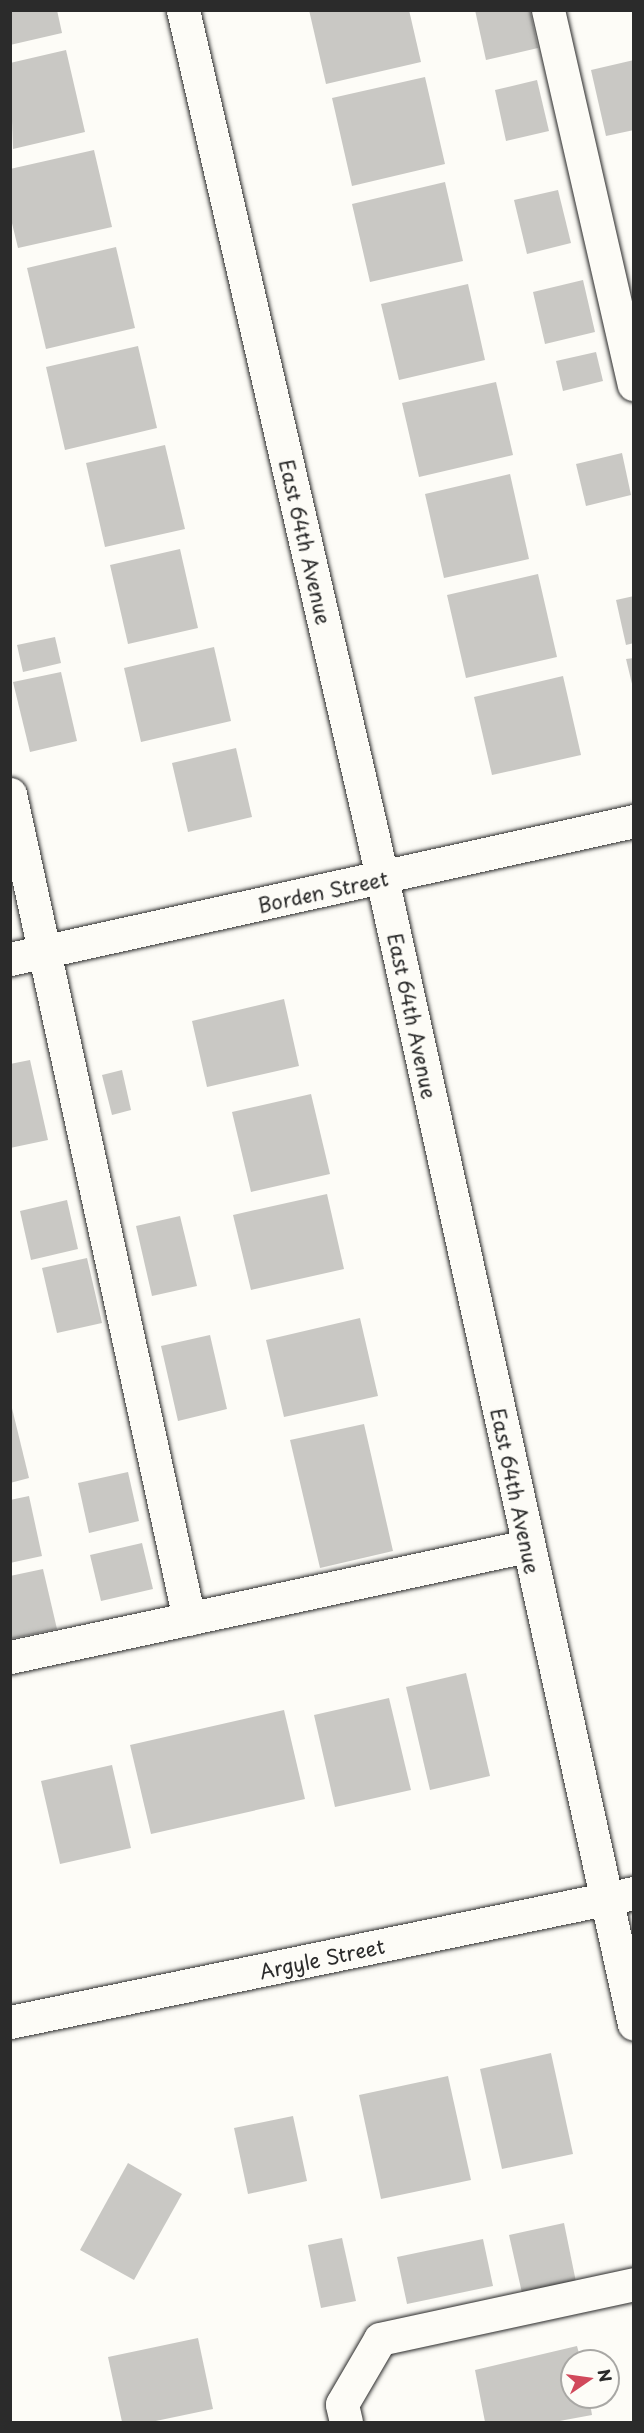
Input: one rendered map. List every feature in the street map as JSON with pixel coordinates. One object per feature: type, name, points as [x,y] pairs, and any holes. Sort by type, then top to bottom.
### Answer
[{"type":"street","name":"East 64th Avenue","points":[[183,10],[382,879],[527,1546],[620,1896],[633,2024]]},
{"type":"street","points":[[548,10],[633,384]]},
{"type":"street","points":[[10,794],[189,1619]]},
{"type":"street","name":"Borden Street","points":[[10,959],[382,879],[633,821]]},
{"type":"street","points":[[10,1657],[527,1546]]},
{"type":"street","name":"Argyle Street","points":[[10,2022],[620,1896]]},
{"type":"street","points":[[346,2422],[342,2404],[380,2339],[633,2284]]},
{"type":"building","points":[[10,10],[57,10],[62,33],[10,45]]},
{"type":"building","points":[[309,10],[409,10],[421,62],[326,84]]},
{"type":"building","points":[[475,10],[530,10],[538,48],[486,60]]},
{"type":"building","points":[[66,50],[85,132],[13,149],[10,63]]},
{"type":"building","points":[[634,60],[634,130],[606,136],[591,70]]},
{"type":"building","points":[[425,77],[445,164],[352,186],[332,98]]},
{"type":"building","points":[[537,80],[549,131],[506,141],[495,90]]},
{"type":"building","points":[[94,150],[112,227],[18,248],[10,215],[10,169]]},
{"type":"building","points":[[445,182],[463,261],[370,282],[352,204]]},
{"type":"building","points":[[558,190],[571,243],[527,254],[514,200]]},
{"type":"building","points":[[116,247],[135,328],[46,349],[27,268]]},
{"type":"building","points":[[583,280],[595,332],[545,344],[533,292]]},
{"type":"building","points":[[468,284],[485,360],[399,380],[381,304]]},
{"type":"building","points":[[138,346],[157,428],[65,450],[46,367]]},
{"type":"building","points":[[596,352],[603,381],[563,391],[556,361]]},
{"type":"building","points":[[496,382],[513,455],[419,477],[402,403]]},
{"type":"building","points":[[165,445],[185,529],[105,547],[86,463]]},
{"type":"building","points":[[622,453],[631,495],[586,506],[576,464]]},
{"type":"building","points":[[510,474],[529,559],[444,578],[425,494]]},
{"type":"building","points":[[180,549],[198,628],[128,644],[110,565]]},
{"type":"building","points":[[538,574],[557,657],[466,678],[447,595]]},
{"type":"building","points":[[634,596],[634,643],[626,645],[616,600]]},
{"type":"building","points":[[55,637],[61,663],[23,672],[17,645]]},
{"type":"building","points":[[214,647],[231,721],[141,742],[124,668]]},
{"type":"building","points":[[634,658],[634,688],[633,688],[626,659]]},
{"type":"building","points":[[61,672],[77,741],[30,752],[13,682]]},
{"type":"building","points":[[563,676],[581,755],[492,775],[474,697]]},
{"type":"building","points":[[236,748],[252,817],[188,832],[172,763]]},
{"type":"building","points":[[284,999],[299,1066],[207,1087],[192,1021]]},
{"type":"building","points":[[30,1060],[48,1140],[10,1148],[10,1064]]},
{"type":"building","points":[[122,1070],[131,1110],[112,1115],[102,1075]]},
{"type":"building","points":[[311,1094],[330,1174],[251,1192],[232,1112]]},
{"type":"building","points":[[327,1194],[344,1269],[251,1290],[233,1215]]},
{"type":"building","points":[[67,1200],[78,1249],[31,1260],[20,1211]]},
{"type":"building","points":[[180,1216],[197,1286],[152,1296],[136,1226]]},
{"type":"building","points":[[87,1258],[102,1323],[57,1333],[42,1268]]},
{"type":"building","points":[[360,1318],[378,1396],[284,1417],[266,1340]]},
{"type":"building","points":[[210,1335],[227,1409],[178,1421],[161,1346]]},
{"type":"building","points":[[10,1400],[29,1478],[10,1483]]},
{"type":"building","points":[[364,1424],[393,1551],[320,1568],[290,1440]]},
{"type":"building","points":[[128,1472],[139,1521],[89,1533],[78,1483]]},
{"type":"building","points":[[29,1496],[42,1556],[10,1563],[10,1500]]},
{"type":"building","points":[[142,1543],[153,1589],[101,1601],[90,1555]]},
{"type":"building","points":[[43,1569],[57,1629],[10,1639],[10,1576]]},
{"type":"building","points":[[466,1673],[490,1776],[430,1790],[406,1687]]},
{"type":"building","points":[[389,1698],[411,1790],[335,1807],[314,1715]]},
{"type":"building","points":[[284,1710],[305,1799],[151,1834],[130,1745]]},
{"type":"building","points":[[112,1765],[131,1848],[60,1864],[41,1781]]},
{"type":"building","points":[[551,2053],[573,2154],[502,2169],[480,2069]]},
{"type":"building","points":[[448,2076],[471,2180],[381,2199],[359,2095]]},
{"type":"building","points":[[293,2116],[307,2181],[248,2194],[234,2128]]},
{"type":"building","points":[[128,2163],[182,2194],[134,2280],[80,2250]]},
{"type":"building","points":[[564,2223],[576,2282],[522,2293],[509,2235]]},
{"type":"building","points":[[342,2238],[356,2301],[321,2308],[308,2245]]},
{"type":"building","points":[[483,2239],[493,2286],[407,2304],[397,2257]]},
{"type":"building","points":[[198,2338],[213,2409],[151,2422],[122,2422],[108,2357]]},
{"type":"building","points":[[560,2350],[560,2409],[591,2409],[592,2415],[554,2422],[485,2422],[475,2370]]}]
